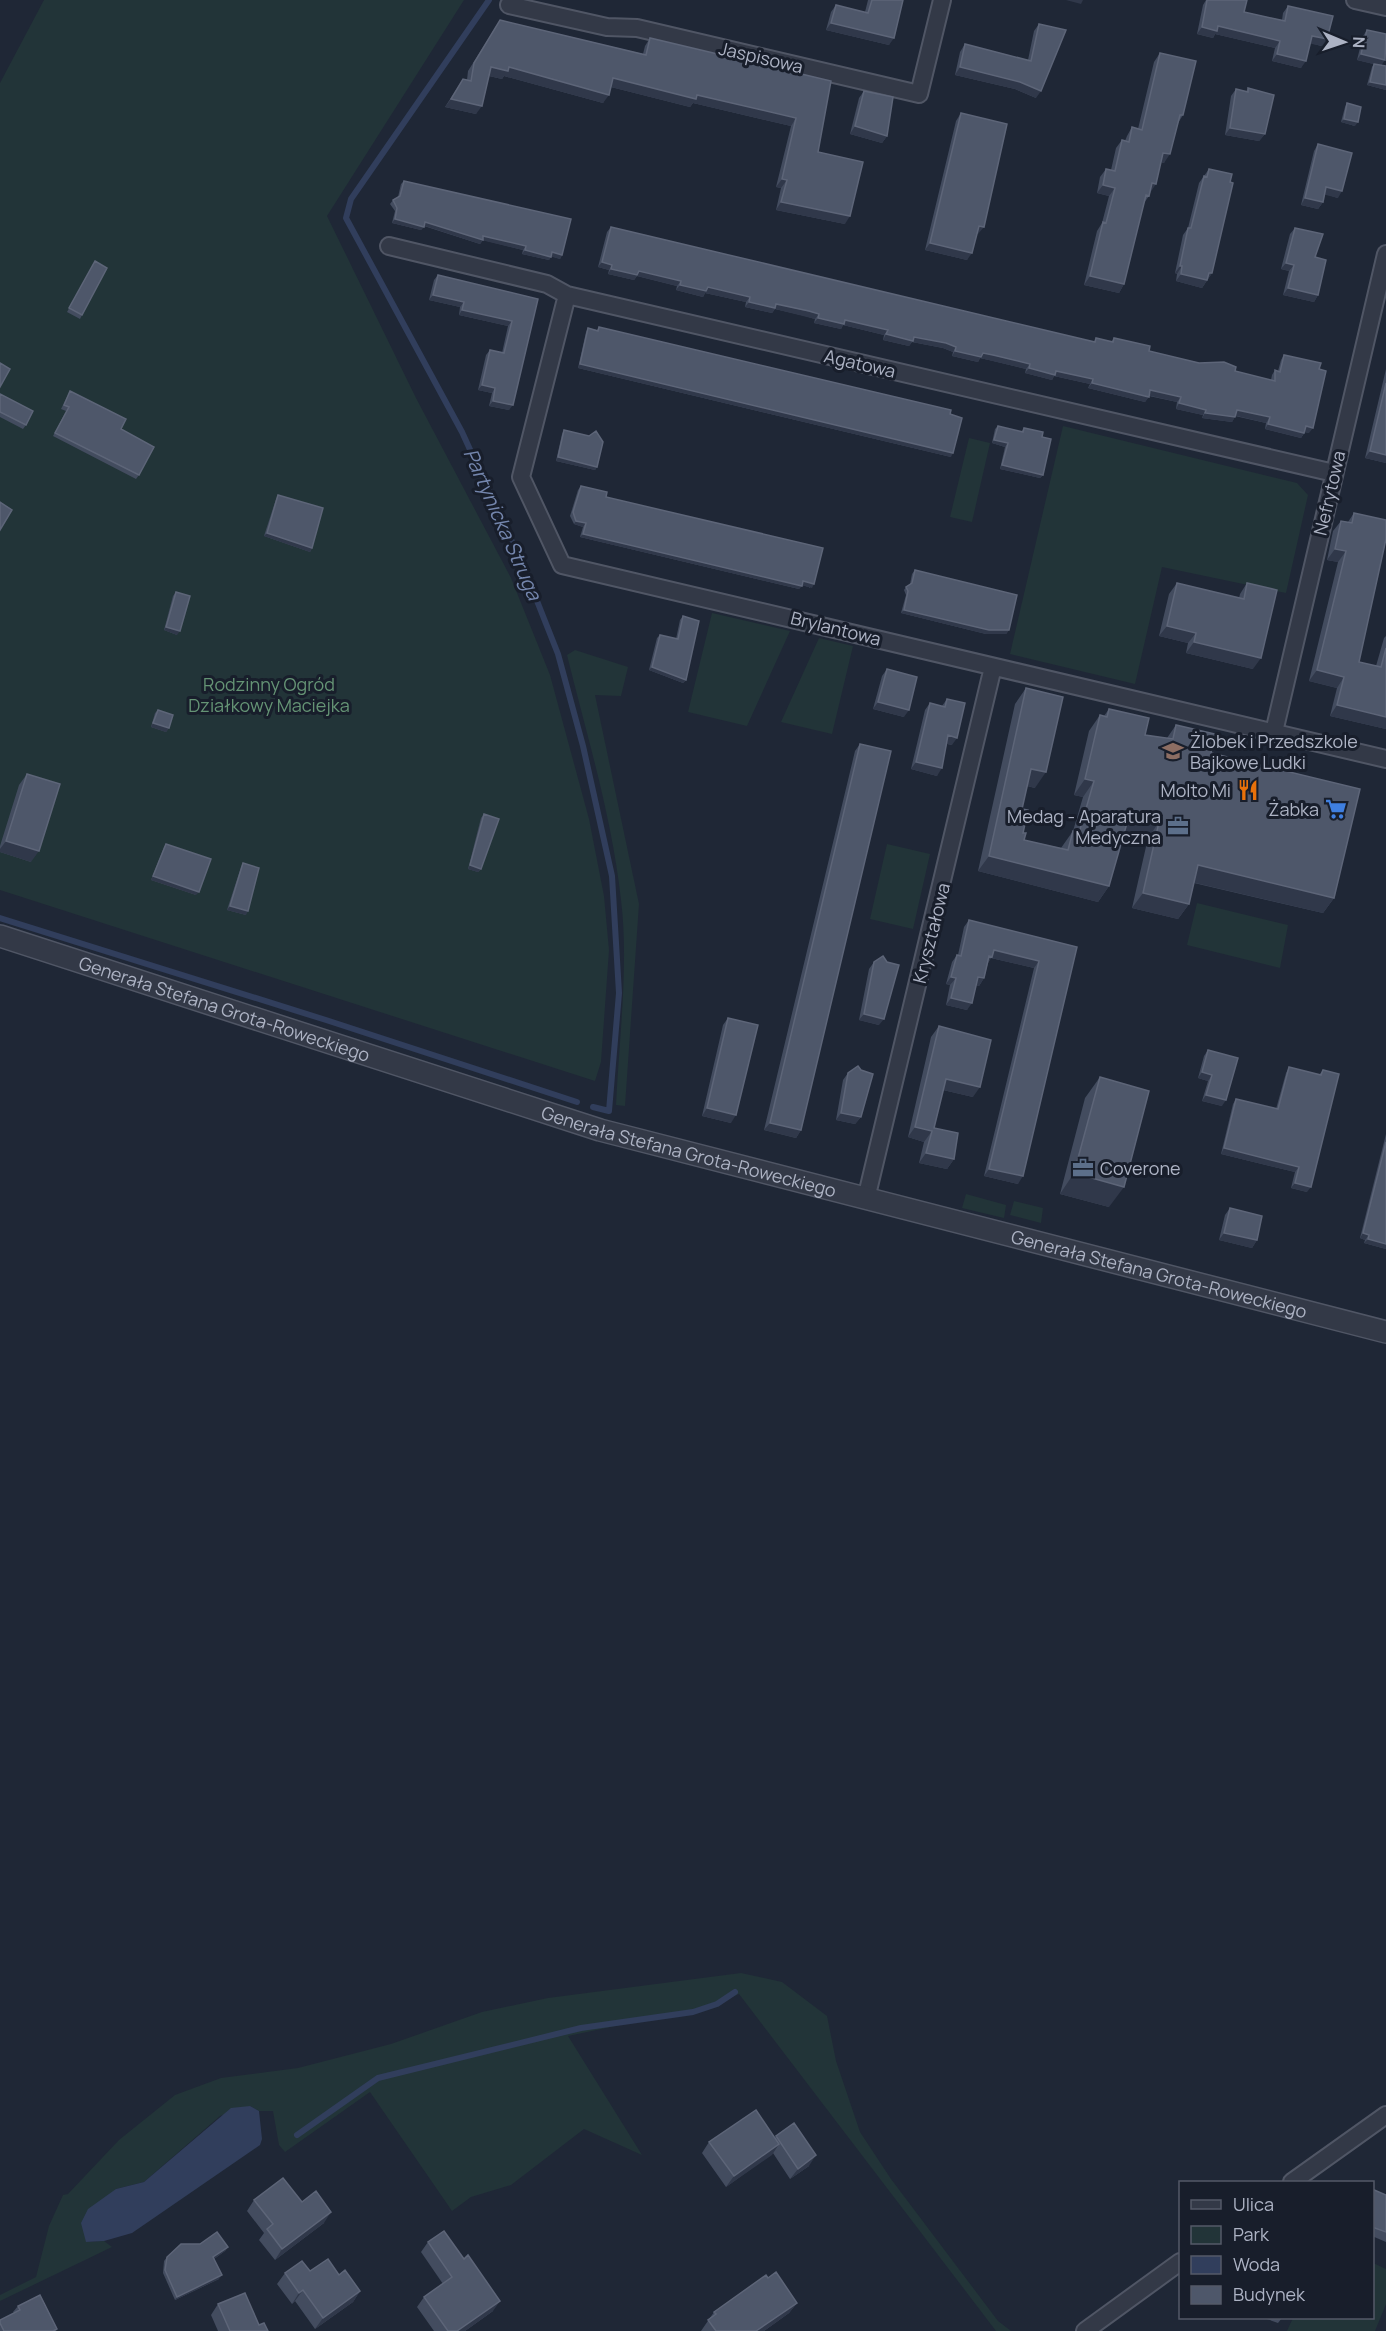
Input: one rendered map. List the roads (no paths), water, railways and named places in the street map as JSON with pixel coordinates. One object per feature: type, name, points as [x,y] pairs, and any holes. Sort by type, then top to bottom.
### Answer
[{"type":"street","name":"Jaspisowa","points":[[509,5],[607,27],[637,28],[919,93],[942,0]]},
{"type":"street","points":[[1355,0],[1386,7]]},
{"type":"street","name":"Agatowa","points":[[389,246],[548,284],[567,295],[1334,473]]},
{"type":"street","name":"Nefrytowa","points":[[1274,732],[1386,254]]},
{"type":"street","name":"Brylantowa","points":[[567,295],[521,477],[562,565],[1386,759]]},
{"type":"street","name":"Kryształowa","points":[[866,1198],[993,667]]},
{"type":"street","name":"Generała Stefana Grota-Roweckiego","points":[[0,936],[600,1130],[1386,1332]]},
{"type":"street","points":[[1293,2181],[1386,2115]]},
{"type":"street","points":[[1085,2331],[1179,2263]]},
{"type":"water","points":[[250,2106],[259,2111],[262,2139],[260,2145],[132,2233],[104,2241],[86,2242],[81,2223],[88,2209],[116,2189],[144,2182],[231,2108]]},
{"type":"waterway","name":"Partynicka Struga","points":[[489,0],[351,199],[346,218],[462,432],[524,568],[558,654],[583,746],[612,876],[619,993],[609,1111],[593,1107]]},
{"type":"waterway","points":[[0,918],[326,1020],[577,1102]]},
{"type":"waterway","points":[[297,2135],[378,2078],[581,2028],[693,2012],[717,2004],[735,1992]]},
{"type":"place","name":"Żlobek i Przedszkole Bajkowe Ludki","points":[[1173,751]]},
{"type":"place","name":"Molto Mi","points":[[1248,790]]},
{"type":"place","name":"Żabka","points":[[1336,809]]},
{"type":"place","name":"Medag - Aparatura Medyczna","points":[[1178,826]]},
{"type":"place","name":"Coverone","points":[[1083,1168]]},
{"type":"park label","name":"Rodzinny Ogród Działkowy Maciejka","points":[[269,694]]}]
